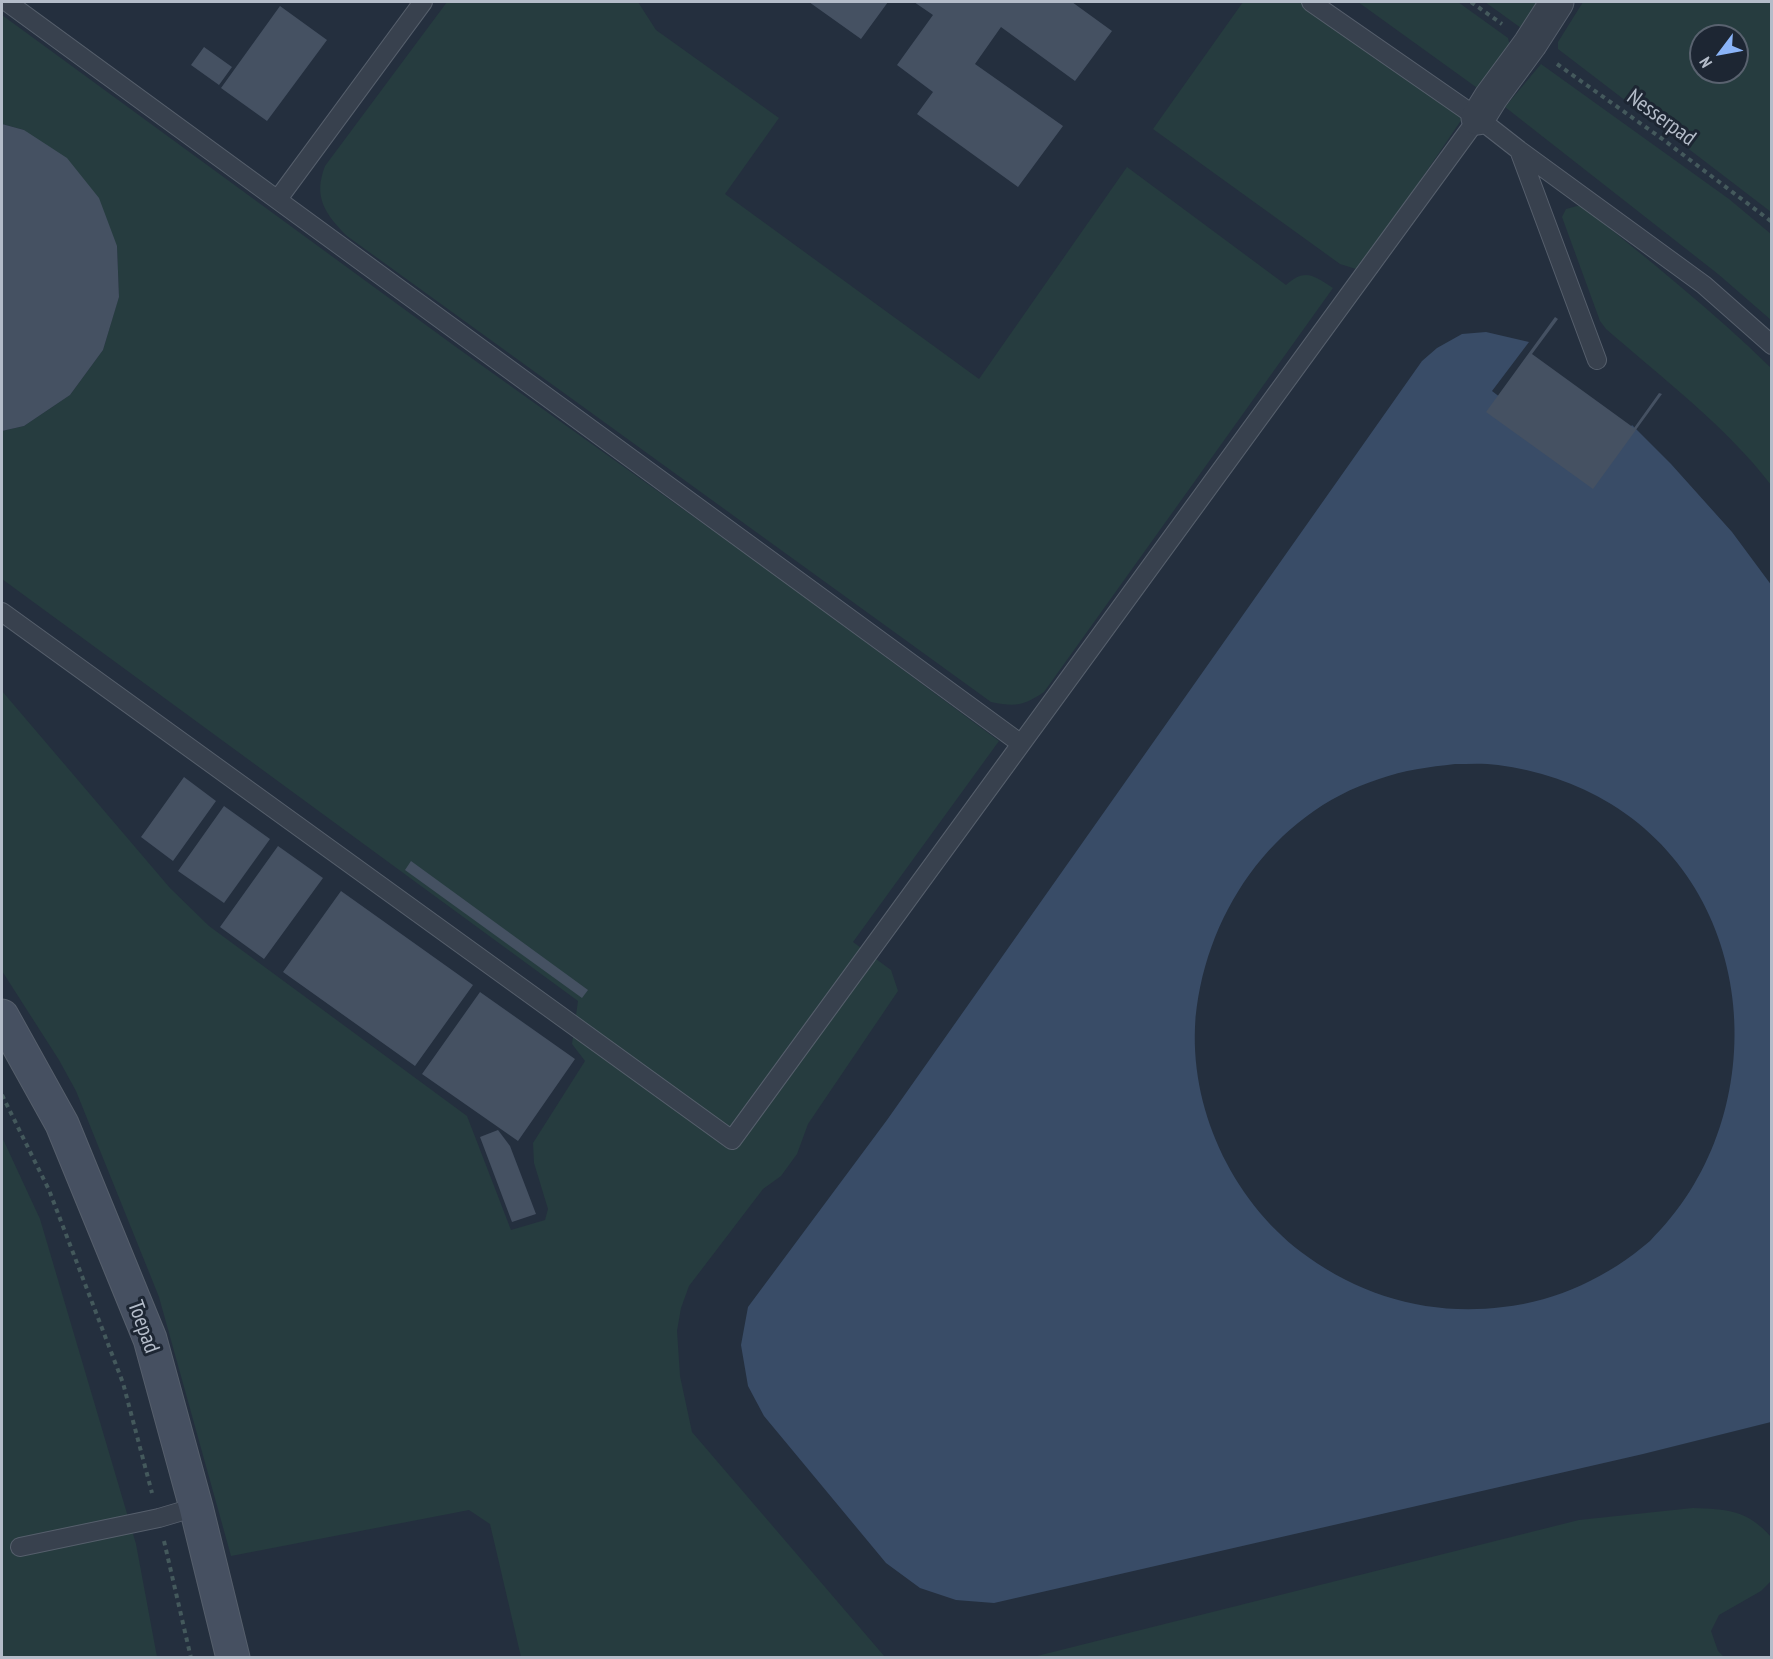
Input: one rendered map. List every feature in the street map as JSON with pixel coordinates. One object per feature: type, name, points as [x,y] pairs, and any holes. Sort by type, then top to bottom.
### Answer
[{"type":"street","points":[[1478,118],[1557,2]]},
{"type":"street","name":"Toepad","points":[[2,1016],[62,1124],[150,1339],[196,1507],[233,1658]]},
{"type":"lane","points":[[7,2],[1020,743]]},
{"type":"lane","points":[[278,200],[423,2]]},
{"type":"lane","points":[[1311,2],[1478,118],[1704,285],[1772,345]]},
{"type":"lane","points":[[2,612],[732,1140],[1478,118]]},
{"type":"lane","points":[[1519,150],[1597,360]]},
{"type":"lane","points":[[20,1547],[159,1518],[196,1507]]},
{"type":"path","name":"Nesserpad","points":[[1471,2],[1661,138],[1772,222]]},
{"type":"path","name":"Toepad","points":[[2,1095],[49,1190],[123,1383],[159,1518],[191,1658]]},
{"type":"green space","points":[[447,2],[638,2],[656,30],[779,118],[725,194],[979,379],[1127,167],[1286,285],[1299,276],[1309,275],[1333,288],[1044,692],[1019,704],[1007,705],[991,702],[347,236],[333,220],[321,196],[320,187],[325,166]]},
{"type":"green space","points":[[1243,2],[1310,2],[1459,110],[1462,119],[1363,265],[1356,269],[1340,264],[1153,129]]},
{"type":"green space","points":[[1358,2],[1458,2],[1508,38],[1510,46],[1480,90]]},
{"type":"green space","points":[[1485,2],[1545,2],[1521,28]]},
{"type":"green space","points":[[1583,2],[1771,2],[1771,212],[1558,49],[1558,42]]},
{"type":"green space","points":[[2,15],[456,347],[771,572],[999,741],[853,942],[891,970],[898,991],[808,1124],[797,1154],[781,1176],[763,1189],[689,1286],[681,1308],[677,1331],[680,1376],[692,1432],[885,1657],[521,1657],[490,1524],[469,1510],[231,1556],[159,1297],[76,1091],[59,1060],[2,971],[2,691],[170,888],[209,926],[467,1116],[511,1230],[545,1220],[548,1209],[534,1163],[533,1143],[585,1061],[572,1044],[578,1001],[2,579],[2,431],[24,426],[70,395],[103,350],[119,296],[117,246],[24,130],[2,124]]},
{"type":"green space","points":[[1541,64],[1729,199],[1771,234],[1771,320],[1718,274],[1505,107]]},
{"type":"green space","points":[[1581,205],[1702,305],[1771,368],[1771,485],[1714,423],[1606,329],[1600,321],[1562,217],[1566,209]]},
{"type":"green space","points":[[2,1137],[40,1219],[136,1544],[157,1657],[2,1657]]},
{"type":"green space","points":[[1693,1508],[1726,1510],[1745,1516],[1771,1537],[1771,1581],[1761,1591],[1719,1615],[1711,1631],[1718,1651],[1724,1657],[1033,1657],[1579,1520]]},
{"type":"water","points":[[1486,332],[1529,342],[1492,391],[1596,471],[1632,425],[1671,464],[1732,532],[1772,586],[1771,1422],[1643,1454],[994,1603],[956,1600],[920,1588],[886,1563],[764,1416],[748,1386],[741,1345],[748,1307],[887,1120],[1422,361],[1437,348],[1462,334]],"holes":[[[1455,764],[1513,767],[1571,784],[1611,804],[1662,845],[1699,895],[1723,952],[1734,1013],[1732,1075],[1717,1135],[1690,1192],[1650,1241],[1617,1266],[1563,1293],[1523,1304],[1477,1309],[1426,1306],[1377,1293],[1330,1271],[1282,1236],[1259,1212],[1223,1156],[1210,1125],[1201,1093],[1196,1060],[1195,1027],[1201,986],[1212,947],[1228,909],[1249,874],[1276,843],[1306,817],[1341,795],[1398,773]]]},
{"type":"building","points":[[809,2],[888,2],[861,39]]},
{"type":"building","points":[[914,2],[1072,2],[1112,31],[1075,81],[1001,27],[975,64],[1063,126],[1018,187],[917,114],[933,92],[897,65],[933,15]]},
{"type":"building","points":[[280,6],[327,40],[267,121],[221,88]]},
{"type":"building","points":[[204,47],[232,67],[219,85],[191,65]]},
{"type":"building","points":[[2,124],[24,130],[67,158],[99,198],[117,246],[119,297],[103,350],[70,395],[24,426],[2,431]]},
{"type":"building","points":[[1555,317],[1558,319],[1532,354],[1634,428],[1659,393],[1662,394],[1593,489],[1486,412]]},
{"type":"building","points":[[184,777],[216,801],[173,861],[141,837]]},
{"type":"building","points":[[224,806],[270,839],[224,903],[178,871]]},
{"type":"building","points":[[278,846],[323,878],[264,959],[220,927]]},
{"type":"building","points":[[411,861],[588,990],[582,998],[405,870]]},
{"type":"building","points":[[341,891],[473,985],[415,1066],[283,972]]},
{"type":"building","points":[[480,992],[575,1059],[518,1141],[422,1074]]},
{"type":"building","points":[[498,1130],[510,1146],[536,1214],[512,1222],[480,1137]]}]
